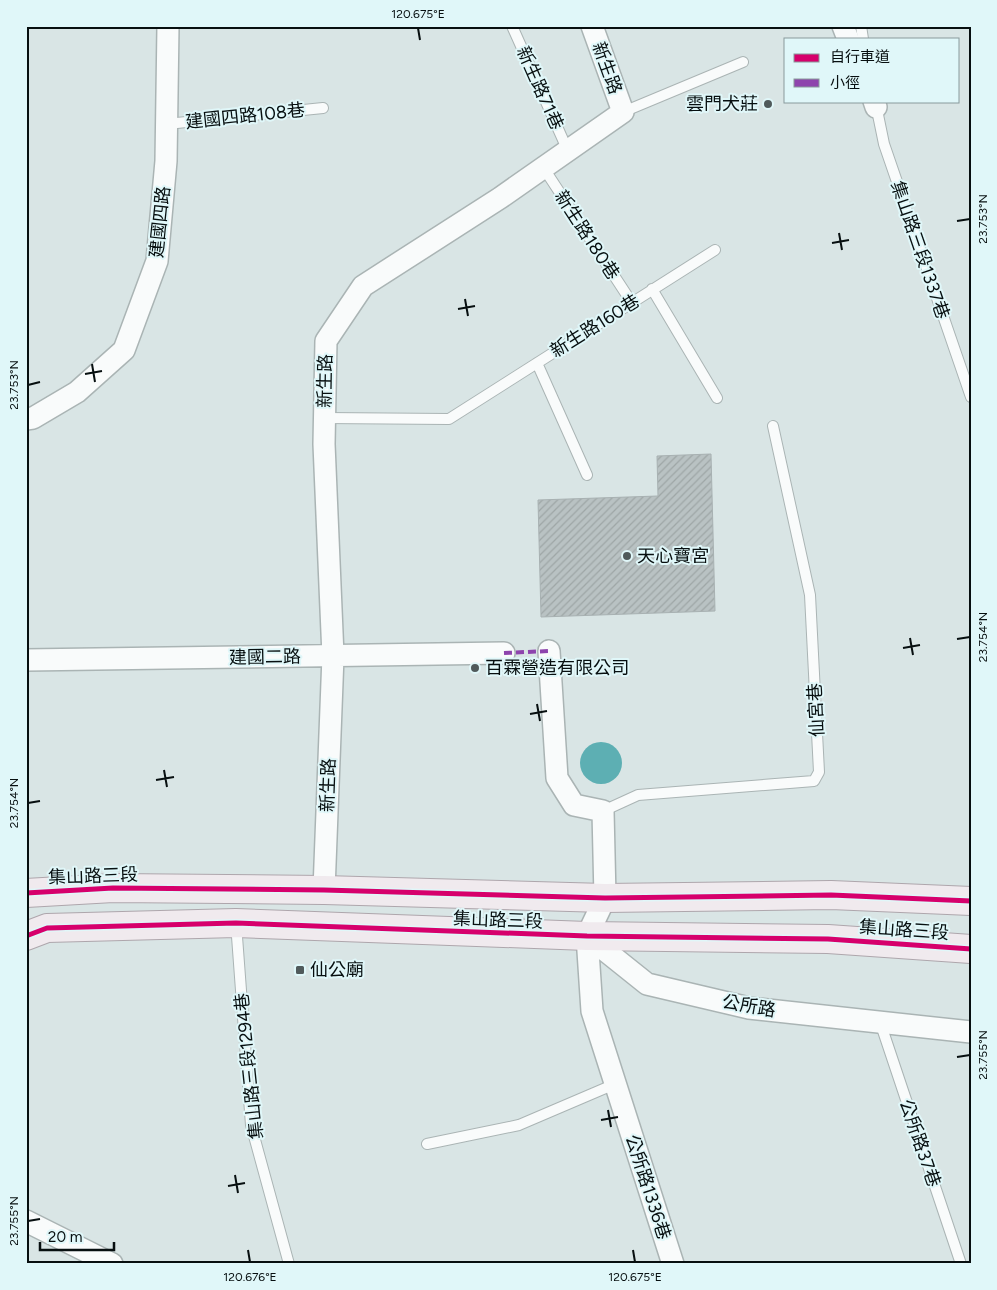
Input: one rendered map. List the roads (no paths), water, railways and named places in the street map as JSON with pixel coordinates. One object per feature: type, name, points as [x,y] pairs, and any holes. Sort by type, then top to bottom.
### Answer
[{"type":"main road","name":"集山路三段","points":[[26,892],[113,888],[324,890],[605,898],[831,894],[971,901]]},
{"type":"main road","name":"集山路三段","points":[[26,936],[47,928],[236,923],[587,936],[828,939],[971,949]]},
{"type":"street","name":"建國四路","points":[[26,419],[33,418],[77,392],[124,350],[157,261],[166,162],[168,26]]},
{"type":"street","name":"新生路","points":[[324,890],[333,656],[324,444],[326,341],[363,286],[500,198],[623,112],[592,26]]},
{"type":"street","points":[[843,26],[848,38]]},
{"type":"street","points":[[549,651],[558,778],[574,805],[603,811],[605,898],[587,936]]},
{"type":"street","name":"建國二路","points":[[26,660],[504,653]]},
{"type":"street","name":"公所路","points":[[587,936],[647,984],[749,1008],[971,1032]]},
{"type":"street","name":"公所路1336巷","points":[[587,936],[592,1012],[673,1264]]},
{"type":"street","points":[[26,1221],[112,1264]]},
{"type":"lane","name":"新生路71巷","points":[[512,26],[568,150]]},
{"type":"lane","points":[[623,112],[743,62]]},
{"type":"lane","name":"集山路三段1337巷","points":[[875,103],[884,144],[971,397]]},
{"type":"lane","name":"建國四路108巷","points":[[167,124],[323,108]]},
{"type":"lane","name":"新生路180巷","points":[[543,167],[632,303]]},
{"type":"lane","name":"新生路160巷","points":[[324,418],[449,419],[715,250]]},
{"type":"lane","name":"新生路160巷","points":[[652,290],[716,398]]},
{"type":"lane","name":"新生路160巷","points":[[537,363],[587,475]]},
{"type":"lane","name":"仙宮巷","points":[[603,811],[638,795],[814,781],[819,772],[810,595],[773,426]]},
{"type":"lane","name":"集山路三段1294巷","points":[[236,923],[251,1125],[289,1264]]},
{"type":"lane","name":"公所路37巷","points":[[880,1022],[961,1264]]},
{"type":"lane","points":[[427,1144],[519,1125],[615,1084]]},
{"type":"water","points":[[605,742],[613,745],[619,751],[622,763],[619,775],[613,781],[597,784],[589,781],[583,775],[580,759],[583,751],[589,745]]},
{"type":"place","name":"雲門犬莊","points":[[768,104]]},
{"type":"place","name":"天心寶宮","points":[[627,556]]},
{"type":"place","name":"百霖營造有限公司","points":[[475,668]]},
{"type":"place","name":"仙公廟","points":[[300,970]]}]
